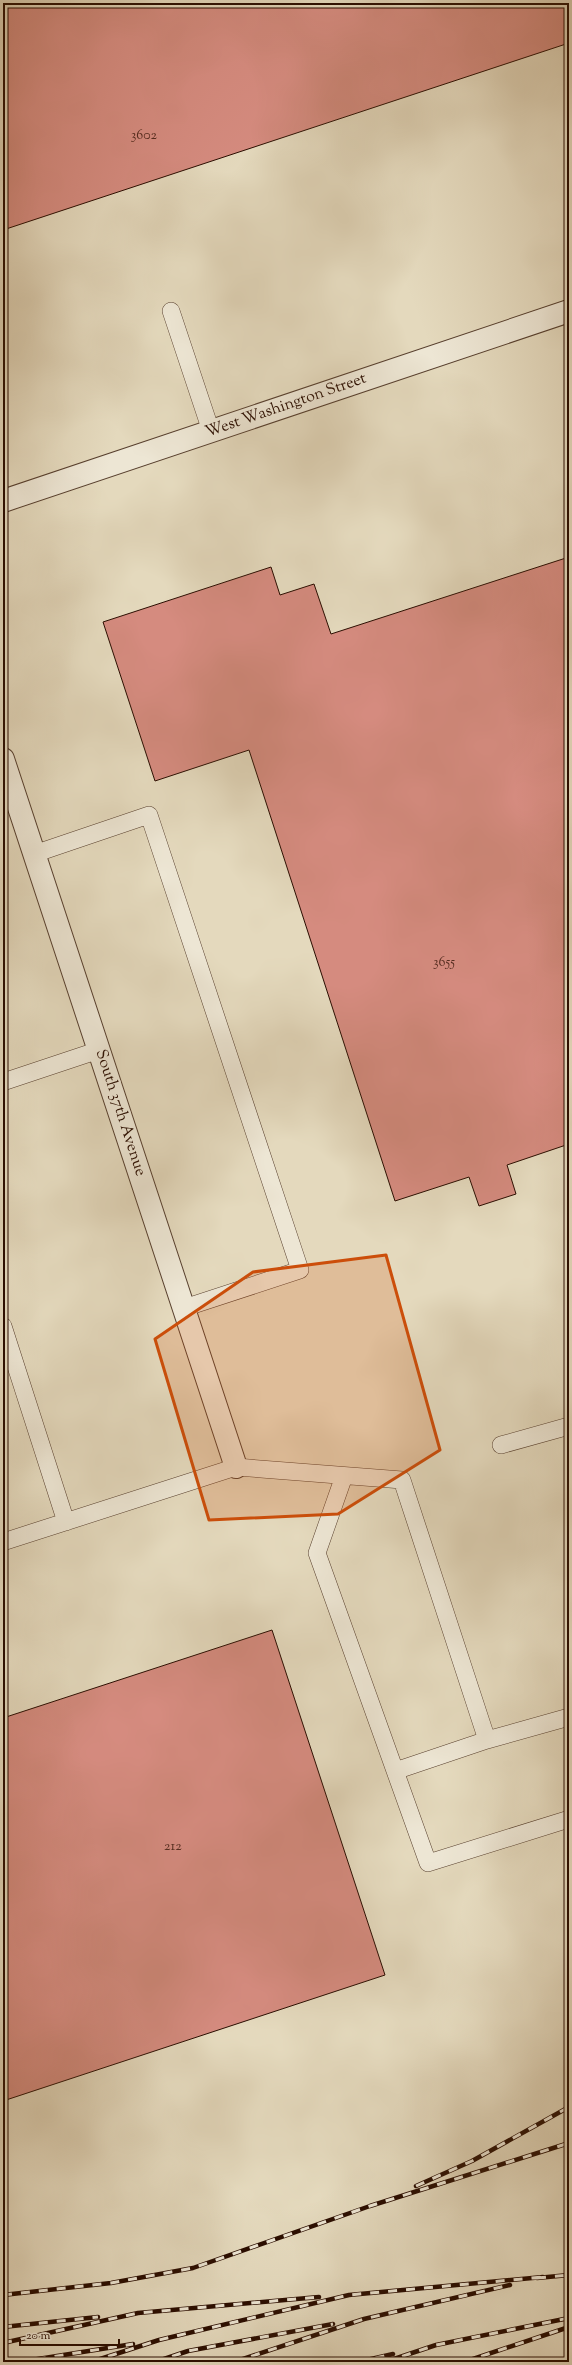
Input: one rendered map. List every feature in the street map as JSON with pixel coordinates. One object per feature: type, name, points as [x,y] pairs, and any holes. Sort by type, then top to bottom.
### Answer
[{"type":"street","name":"West Washington Street","points":[[3,501],[569,311]]},
{"type":"street","name":"South 37th Avenue","points":[[3,759],[236,1467]]},
{"type":"lane","points":[[171,311],[212,431]]},
{"type":"lane","points":[[34,854],[149,815],[300,1270],[184,1308]]},
{"type":"lane","points":[[3,1082],[99,1050]]},
{"type":"lane","points":[[3,1326],[66,1522]]},
{"type":"lane","points":[[501,1445],[569,1426]]},
{"type":"lane","points":[[3,1542],[236,1467],[402,1480],[487,1740]]},
{"type":"lane","points":[[344,1476],[317,1553],[428,1863],[569,1819]]},
{"type":"lane","points":[[395,1771],[487,1740],[569,1717]]},
{"type":"highlighted area","points":[[386,1255],[440,1450],[338,1514],[209,1520],[155,1339],[253,1272]]},
{"type":"building","points":[[3,3],[569,3],[569,43],[3,230]]},
{"type":"building","points":[[569,557],[569,1144],[507,1165],[516,1194],[479,1206],[469,1177],[395,1201],[249,750],[155,781],[103,622],[271,567],[280,595],[314,584],[331,634]]},
{"type":"building","points":[[272,1630],[385,1975],[3,2101],[3,1718]]},
{"type":"railway","points":[[416,2186],[472,2161],[569,2107]]},
{"type":"railway","points":[[3,2295],[111,2283],[193,2268],[370,2206],[569,2143]]},
{"type":"railway","points":[[537,2278],[569,2275]]},
{"type":"railway","points":[[91,2362],[159,2340],[349,2295],[543,2277]]},
{"type":"railway","points":[[234,2362],[364,2319],[510,2285]]},
{"type":"railway","points":[[3,2343],[138,2313],[319,2297]]},
{"type":"railway","points":[[3,2327],[98,2317]]},
{"type":"railway","points":[[385,2362],[436,2345],[569,2318]]},
{"type":"railway","points":[[155,2362],[188,2351],[333,2324]]},
{"type":"railway","points":[[464,2362],[569,2327]]},
{"type":"railway","points":[[19,2362],[133,2344]]},
{"type":"railway","points":[[358,2362],[393,2354]]},
{"type":"railway","points":[[560,2362],[569,2359]]}]
